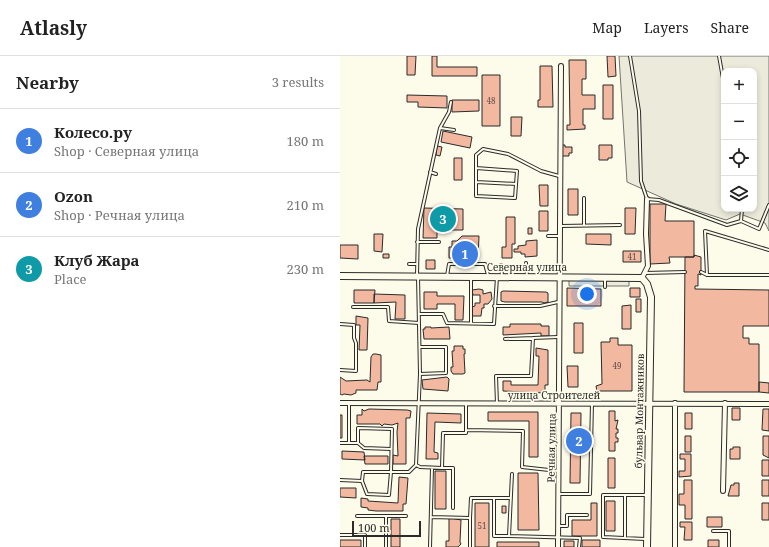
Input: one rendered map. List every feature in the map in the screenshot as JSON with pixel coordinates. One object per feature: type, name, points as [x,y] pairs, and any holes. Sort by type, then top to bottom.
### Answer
[{"type":"street","name":"Речная улица","points":[[558,547],[558,277],[561,66]]},
{"type":"street","points":[[643,276],[648,266],[646,234],[647,199]]},
{"type":"street","name":"Северная улица","points":[[340,276],[643,276]]},
{"type":"street","name":"бульвар Монтажников","points":[[643,276],[651,297],[647,547]]},
{"type":"street","name":"улица Строителей","points":[[340,403],[496,404],[649,402],[769,404]]},
{"type":"street","points":[[675,403],[675,547]]},
{"type":"street","points":[[723,491],[725,403]]},
{"type":"lane","points":[[630,56],[639,111],[641,181],[647,199],[659,200],[727,225],[741,221],[759,229],[769,205]]},
{"type":"lane","points":[[719,56],[721,68]]},
{"type":"lane","points":[[358,443],[358,428],[392,429],[391,472],[389,496],[367,494],[362,481],[362,472],[391,472],[409,472],[416,465],[420,374],[420,314],[417,276],[418,229],[440,128],[449,112],[450,102]]},
{"type":"lane","points":[[440,128],[454,130]]},
{"type":"lane","points":[[476,168],[517,171],[515,198],[476,196],[476,182],[476,168],[476,155],[483,149],[508,154],[541,171],[559,176]]},
{"type":"lane","points":[[430,172],[436,174]]},
{"type":"lane","points":[[476,182],[516,184]]},
{"type":"lane","points":[[584,198],[584,225]]},
{"type":"lane","points":[[741,221],[742,212]]},
{"type":"lane","points":[[559,226],[620,225]]},
{"type":"lane","points":[[707,275],[705,231],[769,250]]},
{"type":"lane","points":[[548,236],[559,236]]},
{"type":"lane","points":[[417,242],[439,242]]},
{"type":"lane","points":[[526,263],[527,277]]},
{"type":"lane","points":[[409,264],[417,264]]},
{"type":"lane","points":[[447,276],[449,264],[485,264],[489,276]]},
{"type":"lane","points":[[420,314],[443,314],[447,323],[494,324],[494,306],[502,265]]},
{"type":"lane","points":[[643,276],[684,272]]},
{"type":"lane","points":[[701,272],[707,275],[769,275]]},
{"type":"lane","points":[[471,276],[471,323]]},
{"type":"lane","points":[[605,277],[605,288]]},
{"type":"lane","points":[[494,306],[540,306],[558,302]]},
{"type":"lane","points":[[353,307],[388,308],[389,321],[419,322]]},
{"type":"lane","points":[[340,324],[354,325],[356,370],[340,370]]},
{"type":"lane","points":[[506,338],[558,337]]},
{"type":"lane","points":[[496,404],[496,376],[531,376],[533,338]]},
{"type":"lane","points":[[420,347],[446,347],[446,373],[420,374]]},
{"type":"lane","points":[[349,403],[349,443]]},
{"type":"lane","points":[[558,494],[590,494],[592,403]]},
{"type":"lane","points":[[442,468],[444,433],[466,433],[466,404]]},
{"type":"lane","points":[[466,430],[523,431],[522,467],[559,471]]},
{"type":"lane","points":[[340,443],[358,443],[364,448],[391,449]]},
{"type":"lane","points":[[416,465],[420,468],[453,468],[452,508]]},
{"type":"lane","points":[[430,547],[432,468]]},
{"type":"lane","points":[[509,536],[512,474]]},
{"type":"lane","points":[[340,480],[362,481]]},
{"type":"lane","points":[[647,495],[603,495],[603,537],[647,539]]},
{"type":"lane","points":[[625,495],[625,538]]},
{"type":"lane","points":[[470,547],[471,498],[511,498]]},
{"type":"lane","points":[[494,498],[494,536],[580,538],[580,547]]},
{"type":"lane","points":[[558,526],[567,526],[567,515],[587,515]]},
{"type":"lane","points":[[357,516],[406,516]]},
{"type":"lane","points":[[386,516],[386,547]]},
{"type":"lane","points":[[431,516],[470,518]]},
{"type":"lane","points":[[713,531],[729,531],[729,547]]},
{"type":"lane","points":[[340,535],[365,535],[365,547]]},
{"type":"shaded area","points":[[619,56],[769,56],[769,231],[765,223],[740,214],[726,220],[676,204],[627,182]]},
{"type":"shaded area","points":[[569,280],[629,280],[629,286],[569,286]]},
{"type":"building","points":[[407,56],[416,56],[415,75],[407,75]]},
{"type":"building","points":[[432,56],[437,56],[437,67],[477,67],[477,76],[432,76]]},
{"type":"building","points":[[607,56],[615,56],[616,76],[608,77]]},
{"type":"building","points":[[569,60],[586,60],[586,79],[582,79],[582,95],[595,95],[595,109],[583,109],[583,125],[585,125],[585,129],[567,130],[567,125],[570,125]]},
{"type":"building","points":[[540,66],[552,66],[553,107],[538,107],[538,100],[540,100]]},
{"type":"building","points":[[482,75],[500,75],[500,126],[482,126]]},
{"type":"building","points":[[603,85],[613,85],[613,119],[603,119]]},
{"type":"building","points":[[407,95],[447,96],[447,108],[418,107],[418,102],[407,102]]},
{"type":"building","points":[[452,100],[479,100],[479,111],[452,112]]},
{"type":"building","points":[[511,117],[522,117],[521,136],[511,136]]},
{"type":"building","points":[[443,131],[472,137],[470,148],[441,142]]},
{"type":"building","points":[[565,145],[565,147],[572,147],[572,153],[569,153],[569,156],[560,156],[560,146]]},
{"type":"building","points":[[599,145],[612,145],[612,158],[608,158],[608,160],[599,160]]},
{"type":"building","points":[[437,146],[442,147],[440,156],[436,155]]},
{"type":"building","points":[[454,158],[462,158],[462,180],[454,180]]},
{"type":"building","points":[[539,185],[548,185],[548,206],[540,206]]},
{"type":"building","points":[[568,189],[578,189],[578,215],[568,215]]},
{"type":"building","points":[[650,204],[666,204],[665,221],[694,221],[694,257],[669,257],[670,263],[650,264]]},
{"type":"building","points":[[424,208],[463,209],[463,230],[437,230],[437,238],[423,238]]},
{"type":"building","points":[[625,208],[636,208],[635,234],[625,234]]},
{"type":"building","points":[[539,211],[548,211],[548,231],[539,231]]},
{"type":"building","points":[[506,217],[515,217],[515,244],[512,244],[512,258],[502,258],[502,247],[506,247]]},
{"type":"building","points":[[528,228],[532,228],[532,234],[528,234]]},
{"type":"building","points":[[374,234],[383,234],[382,252],[374,251]]},
{"type":"building","points":[[586,234],[611,234],[611,245],[586,244]]},
{"type":"building","points":[[462,236],[479,236],[478,259],[449,258],[449,247],[452,247],[452,241],[457,241]]},
{"type":"building","points":[[537,240],[537,256],[525,257],[525,254],[521,254],[521,252],[514,252],[514,249],[518,249],[518,246],[526,245],[526,241]]},
{"type":"building","points":[[340,245],[358,245],[358,259],[340,258]]},
{"type":"building","points":[[623,251],[641,251],[641,262],[623,262]]},
{"type":"building","points":[[383,254],[389,254],[389,258],[383,258]]},
{"type":"building","points":[[694,255],[701,257],[701,275],[698,274],[698,286],[695,286],[695,289],[769,290],[769,326],[743,326],[743,338],[749,338],[749,344],[759,344],[759,392],[684,392],[685,257],[694,257]]},
{"type":"building","points":[[426,260],[435,260],[435,269],[426,269]]},
{"type":"building","points":[[567,288],[601,289],[601,306],[567,306]]},
{"type":"building","points":[[630,288],[640,288],[640,297],[630,297]]},
{"type":"building","points":[[354,290],[375,290],[374,303],[354,303]]},
{"type":"building","points":[[472,290],[483,290],[483,294],[491,292],[492,299],[488,304],[484,304],[481,316],[472,316],[472,307],[475,306],[475,303],[480,303],[480,295],[473,295]]},
{"type":"building","points":[[424,292],[437,292],[437,296],[464,296],[463,320],[455,320],[455,304],[437,304],[437,309],[424,309]]},
{"type":"building","points":[[501,292],[546,292],[548,293],[548,302],[505,302],[501,301]]},
{"type":"building","points":[[374,294],[405,295],[405,319],[395,319],[396,302],[374,303]]},
{"type":"building","points":[[636,299],[641,299],[641,312],[636,312]]},
{"type":"building","points":[[631,305],[631,329],[622,329],[622,306]]},
{"type":"building","points":[[356,316],[368,318],[367,350],[359,350],[360,325],[356,325]]},
{"type":"building","points":[[574,323],[583,323],[583,353],[574,353]]},
{"type":"building","points":[[510,324],[541,324],[541,326],[549,326],[549,336],[541,336],[541,333],[503,335],[503,327],[510,327]]},
{"type":"building","points":[[425,327],[449,327],[450,339],[424,339],[423,329],[425,329]]},
{"type":"building","points":[[610,338],[618,338],[618,345],[632,345],[632,391],[597,391],[596,386],[602,384],[601,342],[610,342]]},
{"type":"building","points":[[454,346],[463,346],[463,349],[465,349],[465,373],[463,374],[453,374],[451,371],[451,367],[453,367],[452,351],[454,351]]},
{"type":"building","points":[[536,348],[548,350],[548,385],[545,385],[545,393],[503,391],[503,381],[511,381],[511,385],[538,385],[539,356],[536,356]]},
{"type":"building","points":[[373,354],[381,355],[381,382],[378,382],[377,390],[356,390],[356,393],[351,395],[340,394],[340,377],[346,381],[367,380],[370,382],[371,357]]},
{"type":"building","points":[[567,366],[578,366],[578,387],[568,387]]},
{"type":"building","points":[[447,377],[449,379],[448,391],[423,389],[422,380]]},
{"type":"building","points":[[759,382],[769,383],[769,393],[759,392]]},
{"type":"building","points":[[732,408],[740,408],[740,420],[732,420]]},
{"type":"building","points":[[362,409],[364,411],[369,409],[411,411],[410,418],[406,418],[406,464],[393,464],[393,455],[398,456],[398,423],[392,425],[384,424],[382,426],[380,424],[357,424],[357,415],[362,415]]},
{"type":"building","points":[[763,409],[769,409],[769,431],[762,430]]},
{"type":"building","points":[[609,411],[615,411],[615,421],[618,420],[616,429],[618,429],[618,433],[616,433],[616,438],[618,438],[618,442],[615,442],[615,451],[609,451]]},
{"type":"building","points":[[488,412],[538,412],[538,457],[529,457],[529,421],[488,421]]},
{"type":"building","points":[[427,413],[461,414],[461,423],[435,422],[434,452],[438,453],[438,459],[426,459]]},
{"type":"building","points":[[571,413],[581,413],[580,483],[570,483]]},
{"type":"building","points":[[685,413],[692,413],[692,429],[685,429]]},
{"type":"building","points":[[340,415],[342,415],[342,438],[340,438]]},
{"type":"building","points":[[685,436],[691,436],[691,452],[685,452]]},
{"type":"building","points":[[763,436],[769,436],[769,458],[763,455]]},
{"type":"building","points":[[733,447],[740,447],[740,459],[730,459],[730,449],[733,449]]},
{"type":"building","points":[[342,451],[364,452],[365,460],[342,459]]},
{"type":"building","points":[[680,454],[691,454],[691,476],[679,477],[679,471],[685,471],[685,459],[680,459]]},
{"type":"building","points":[[364,456],[388,456],[388,464],[365,464]]},
{"type":"building","points":[[608,458],[615,458],[615,488],[608,488]]},
{"type":"building","points":[[762,460],[769,460],[769,476],[762,476]]},
{"type":"building","points":[[435,471],[446,471],[446,509],[435,509]]},
{"type":"building","points":[[518,473],[538,473],[539,530],[518,530]]},
{"type":"building","points":[[399,477],[408,478],[406,504],[403,504],[403,511],[376,511],[361,507],[361,498],[368,499],[368,501],[398,503]]},
{"type":"building","points":[[684,480],[692,480],[692,519],[685,519],[685,505],[679,505],[679,494],[684,494]]},
{"type":"building","points":[[762,480],[769,480],[769,496],[762,496]]},
{"type":"building","points":[[734,483],[739,483],[739,496],[728,496],[731,485],[734,485]]},
{"type":"building","points":[[340,488],[356,488],[356,498],[340,497]]},
{"type":"building","points":[[606,501],[615,501],[615,531],[606,531]]},
{"type":"building","points":[[475,503],[489,503],[489,547],[475,547]]},
{"type":"building","points":[[591,503],[597,503],[597,536],[572,536],[572,520],[591,520]]},
{"type":"building","points":[[762,503],[769,503],[769,520],[762,520]]},
{"type":"building","points":[[502,506],[506,506],[506,513],[502,513]]},
{"type":"building","points":[[707,517],[722,517],[722,527],[707,527]]},
{"type":"building","points":[[391,519],[400,519],[400,547],[391,547]]},
{"type":"building","points":[[449,519],[461,520],[461,544],[458,547],[446,547],[446,541],[449,541]]},
{"type":"building","points":[[680,522],[692,522],[692,540],[684,540],[685,527],[680,527]]},
{"type":"building","points":[[340,540],[361,540],[361,547],[340,547]]},
{"type":"building","points":[[582,540],[600,540],[600,547],[582,547]]},
{"type":"building","points":[[708,540],[719,540],[719,547],[708,547]]},
{"type":"building","points":[[564,541],[574,541],[574,547],[564,547]]},
{"type":"building","points":[[497,542],[539,542],[539,547],[497,547]]},
{"type":"place","name":"Клуб Жара","points":[[443,219]]},
{"type":"place","name":"Колесо.ру","points":[[465,254]]},
{"type":"place","name":"Ozon","points":[[579,441]]}]
